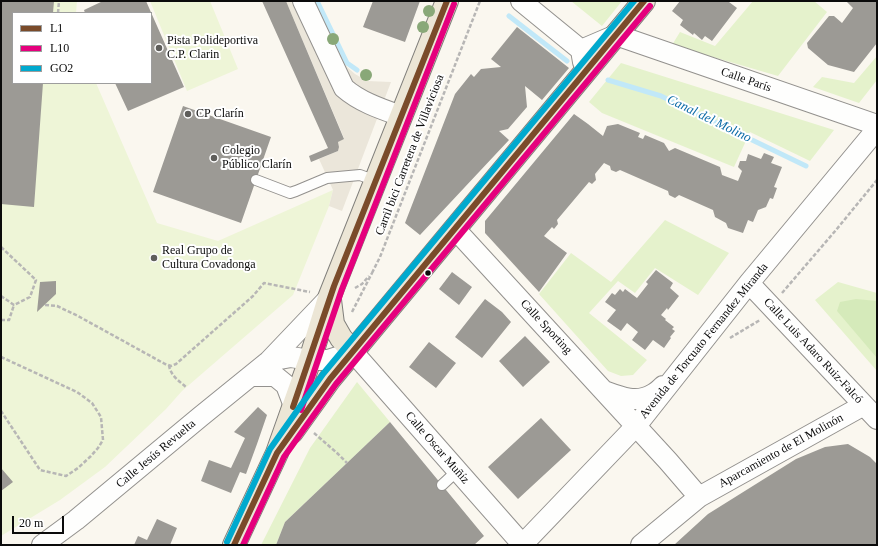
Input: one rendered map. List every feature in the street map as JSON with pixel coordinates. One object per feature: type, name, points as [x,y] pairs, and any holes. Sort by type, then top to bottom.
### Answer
[{"type":"main road","points":[[234,545],[278,453],[332,292],[447,1]]},
{"type":"main road","points":[[278,453],[330,380],[644,1]]},
{"type":"main road","points":[[332,292],[333,324],[341,338],[353,352]]},
{"type":"street","points":[[303,1],[344,88],[350,94],[364,101],[401,116]]},
{"type":"street","points":[[521,1],[581,50],[584,74]]},
{"type":"street","points":[[581,50],[616,35]]},
{"type":"street","name":"Calle París","points":[[616,35],[877,125]]},
{"type":"street","name":"Avenida de Torcuato Fernandez Miranda","points":[[522,545],[636,426],[749,283],[877,128]]},
{"type":"street","name":"Calle Sporting","points":[[455,229],[636,426]]},
{"type":"street","name":"Calle Luis Adaro Ruiz-Falcó","points":[[749,283],[877,419]]},
{"type":"street","name":"Calle Jesús Revuelta","points":[[42,545],[76,520],[270,361],[332,292]]},
{"type":"street","name":"Calle Jesús Revuelta","points":[[270,361],[292,357],[310,360],[328,360],[353,352]]},
{"type":"street","name":"Calle Oscar Muñíz","points":[[353,352],[522,545]]},
{"type":"street","points":[[604,391],[619,397],[643,399],[654,394],[682,369]]},
{"type":"street","points":[[251,376],[275,376],[286,385],[294,406]]},
{"type":"street","name":"Aparcamiento de El Molinón","points":[[641,545],[699,497],[864,405]]},
{"type":"street","points":[[636,426],[699,497]]},
{"type":"lane","points":[[256,180],[290,192],[327,178],[360,175],[376,181]]},
{"type":"lane","points":[[442,485],[457,471]]},
{"type":"path","points":[[58,12],[60,1]]},
{"type":"path","name":"Carril bici Carretera de Villaviciosa","points":[[332,292],[349,292],[362,284],[372,273],[380,257],[480,1]]},
{"type":"path","points":[[730,339],[761,320],[771,306],[877,180]]},
{"type":"path","points":[[1,247],[36,280],[30,297],[14,305],[9,320],[1,320]]},
{"type":"path","points":[[45,305],[57,306],[78,316],[165,364],[172,366],[253,296],[264,283],[269,284]]},
{"type":"path","points":[[1,296],[14,305]]},
{"type":"path","points":[[1,357],[78,392],[92,403],[101,417],[103,440],[91,456],[78,468],[66,476],[40,470],[1,411]]},
{"type":"path","points":[[169,365],[173,375],[186,387]]},
{"type":"path","points":[[313,431],[347,463]]},
{"type":"green space","name":"Real Grupo de Cultura Covadonga","points":[[1,1],[77,1],[76,12],[12,12],[12,84],[96,84],[157,223],[218,241],[333,190],[329,206],[293,295],[182,391],[166,409],[105,467],[60,500],[1,536]]},
{"type":"green space","points":[[150,1],[210,1],[238,69],[187,91]]},
{"type":"green space","points":[[571,1],[622,1],[602,26]]},
{"type":"green space","points":[[753,1],[814,1],[827,12],[778,76],[672,45],[680,32],[715,46]]},
{"type":"green space","points":[[877,56],[877,80],[859,103],[813,87],[822,77],[854,83]]},
{"type":"green space","points":[[621,63],[834,130],[810,161],[750,132],[734,167],[602,113],[589,102]]},
{"type":"green space","points":[[665,220],[729,253],[698,295],[655,268],[635,293],[618,281],[589,313],[647,360],[633,375],[621,376],[608,371],[539,294],[571,253],[611,282]]},
{"type":"green space","points":[[838,282],[877,293],[877,371],[815,300]]},
{"type":"green space","points":[[856,299],[877,301],[877,358],[837,311],[840,302]]},
{"type":"green space","points":[[357,382],[390,422],[285,522],[276,545],[261,545],[310,448]]},
{"type":"shaded area","points":[[286,1],[313,1],[347,67],[367,81],[391,82],[342,211],[329,206],[333,190],[319,159],[338,151],[338,142],[344,138]]},
{"type":"building","points":[[1,1],[54,1],[53,12],[12,12],[12,84],[43,84],[34,207],[1,204]]},
{"type":"building","name":"Pista Polideportiva C.P. Clarin","points":[[103,1],[146,1],[151,12],[85,12],[84,10]]},
{"type":"building","points":[[262,1],[286,1],[344,139],[338,142],[338,151],[311,162],[309,156],[328,148]]},
{"type":"building","points":[[373,1],[420,1],[405,42],[363,27]]},
{"type":"building","points":[[680,1],[730,1],[729,2],[737,8],[712,41],[705,36],[702,40],[694,33],[693,35],[680,25],[683,20],[672,11]]},
{"type":"building","points":[[846,1],[877,1],[877,43],[854,72],[828,65],[808,48],[807,43],[829,16],[834,16],[842,23],[853,8]]},
{"type":"building","name":"Pista Polideportiva C.P. Clarin","points":[[152,15],[184,87],[128,111],[115,84],[152,84]]},
{"type":"building","points":[[517,27],[569,68],[542,100],[525,86],[527,107],[508,129],[499,131],[509,140],[420,235],[405,223],[455,94],[471,74],[474,77],[481,69],[501,67],[491,59]]},
{"type":"building","name":"Colegio Público Clarín","points":[[183,106],[271,137],[241,223],[153,192]]},
{"type":"building","points":[[574,114],[603,136],[607,126],[618,124],[640,133],[638,137],[643,139],[645,135],[664,143],[669,151],[675,148],[720,167],[722,175],[738,181],[742,171],[738,167],[740,161],[746,161],[748,154],[761,159],[764,153],[774,157],[771,163],[782,167],[774,187],[777,188],[773,199],[770,198],[766,207],[758,210],[753,222],[748,220],[743,233],[728,228],[726,223],[715,217],[713,210],[679,195],[675,198],[669,195],[668,191],[620,170],[616,172],[611,170],[610,166],[604,163],[595,174],[596,180],[592,184],[589,182],[557,220],[558,224],[554,229],[552,227],[544,236],[567,253],[539,292],[485,233],[485,221]]},
{"type":"building","points":[[656,270],[673,283],[670,288],[679,296],[668,310],[667,308],[661,315],[674,327],[672,329],[675,331],[664,348],[653,340],[645,350],[632,340],[638,332],[627,323],[621,331],[607,321],[616,310],[605,302],[612,293],[615,295],[620,289],[623,292],[625,289],[637,298],[648,284],[646,282]]},
{"type":"building","points":[[452,272],[472,287],[459,305],[439,289]]},
{"type":"building","points":[[56,281],[56,294],[37,312],[40,282]]},
{"type":"building","points":[[485,299],[502,312],[511,322],[482,358],[455,337]]},
{"type":"building","points":[[525,336],[550,362],[523,387],[499,361]]},
{"type":"building","points":[[429,342],[456,363],[436,388],[409,367]]},
{"type":"building","points":[[258,407],[267,415],[246,474],[240,472],[231,493],[201,481],[209,460],[231,468],[245,438],[234,432]]},
{"type":"building","points":[[541,418],[571,450],[518,499],[488,467]]},
{"type":"building","points":[[390,422],[484,536],[474,545],[276,545],[285,522]]},
{"type":"building","points":[[848,444],[870,457],[877,464],[877,545],[674,545],[708,514],[796,459],[825,447]]},
{"type":"building","points":[[1,468],[13,482],[1,491]]},
{"type":"building","points":[[157,519],[177,528],[170,545],[134,545],[138,536],[147,540]]},
{"type":"waterway","name":"Canal del Molino","points":[[317,1],[347,63],[357,70]]},
{"type":"waterway","name":"Canal del Molino","points":[[509,16],[567,61]]},
{"type":"waterway","name":"Canal del Molino","points":[[608,80],[661,96],[806,166]]},
{"type":"transit line","name":"L1","points":[[293,407],[334,286],[447,1]]},
{"type":"transit line","name":"GO2","points":[[227,542],[270,449],[323,374],[634,1]]},
{"type":"transit line","name":"L1","points":[[234,545],[277,453],[330,379],[644,1]]},
{"type":"transit line","name":"L10","points":[[301,410],[342,289],[454,4]]},
{"type":"transit line","name":"L10","points":[[243,545],[284,457],[336,384],[650,6]]},
{"type":"place","name":"Pista Polideportiva C.P. Clarin","points":[[159,48]]},
{"type":"place","name":"CP Clarín","points":[[188,114]]},
{"type":"place","name":"Colegio Público Clarín","points":[[214,158]]},
{"type":"place","name":"Real Grupo de Cultura Covadonga","points":[[154,258]]}]
